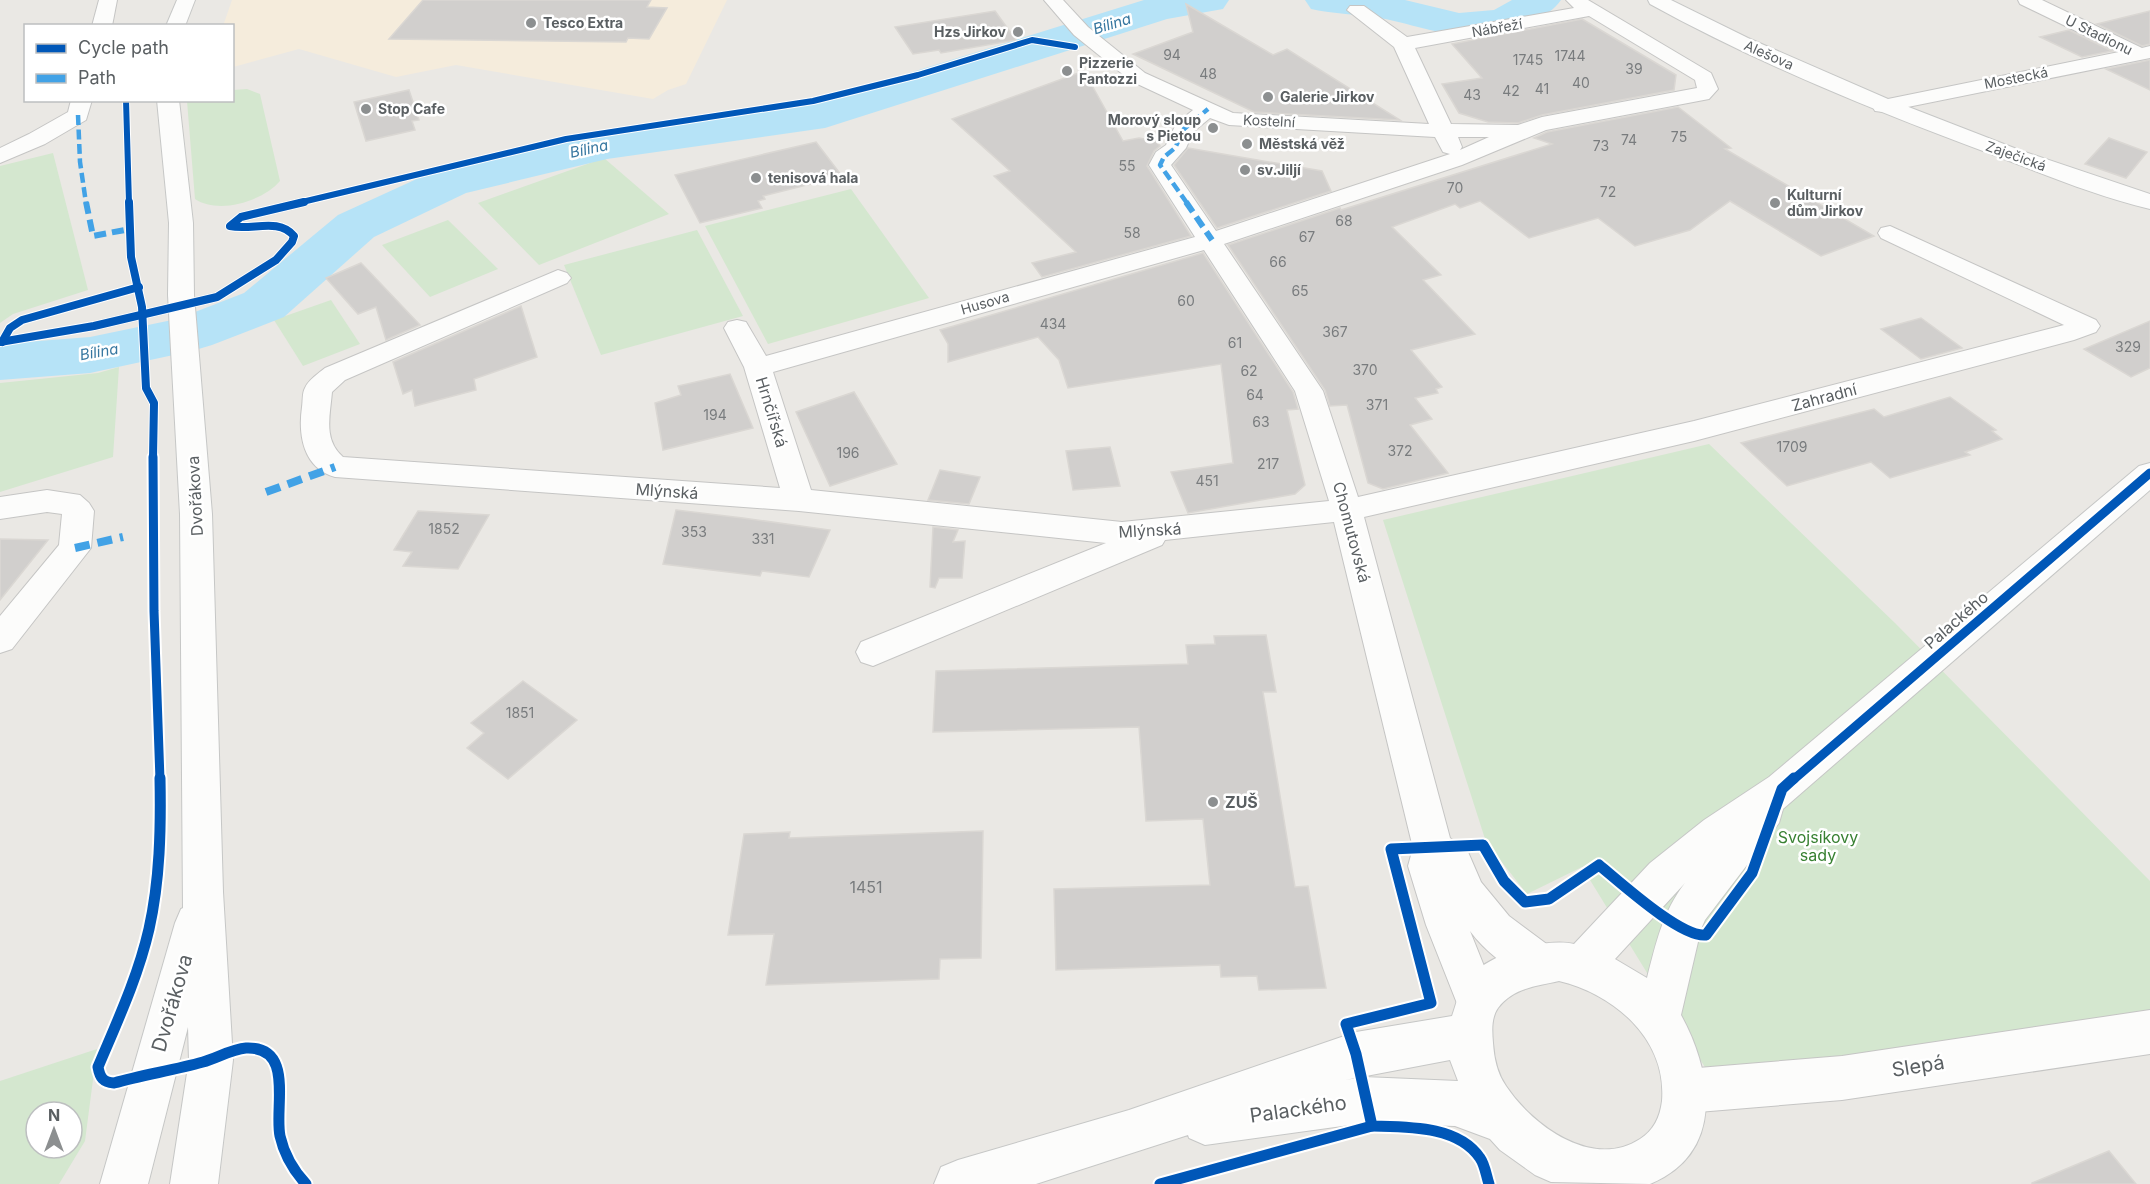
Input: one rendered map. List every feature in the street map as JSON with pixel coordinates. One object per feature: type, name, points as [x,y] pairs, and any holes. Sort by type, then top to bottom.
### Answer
[{"type":"street","points":[[102,24],[108,0]]},
{"type":"street","points":[[177,24],[186,0]]},
{"type":"street","name":"Kostelní","points":[[1053,0],[1085,34],[1138,77],[1229,119],[1442,131],[1524,130]]},
{"type":"street","name":"Alešova","points":[[1657,0],[1694,22],[1883,106]]},
{"type":"street","name":"U Stadionu","points":[[2027,0],[2144,53]]},
{"type":"street","name":"Kostelní","points":[[1212,240],[1491,147],[1524,130],[1542,124],[1702,95],[1708,89],[1704,77],[1583,5]]},
{"type":"street","name":"Nábřeží","points":[[1402,44],[1485,31],[1583,5]]},
{"type":"street","points":[[1357,10],[1402,44],[1450,145],[1454,160]]},
{"type":"street","name":"Mostecká","points":[[1883,106],[2144,53]]},
{"type":"street","name":"Dvořákova","points":[[168,102],[181,223],[181,295],[196,514],[203,892],[211,1060],[194,1184]]},
{"type":"street","name":"Zaječická","points":[[1883,106],[2075,177],[2150,202]]},
{"type":"street","points":[[0,156],[37,139],[80,108]]},
{"type":"street","name":"Chomutovská","points":[[1208,109],[1184,129],[1175,148],[1164,157],[1160,165],[1212,240],[1309,391],[1347,510],[1433,848],[1428,866],[1473,1018],[1470,1056],[1476,1078],[1487,1100],[1502,1120],[1552,1171],[1579,1169],[1637,1176],[1664,1150],[1681,1124],[1686,1091],[1679,1057],[1658,1019],[1639,999],[1612,979],[1582,966],[1559,961],[1537,962],[1512,968],[1492,982],[1473,1018]]},
{"type":"street","name":"Zahradní","points":[[1347,510],[1694,431],[2065,334],[2086,326],[1890,233]]},
{"type":"street","name":"Husova","points":[[758,367],[1212,240]]},
{"type":"street","name":"Mlýnská","points":[[558,278],[335,374],[318,388],[314,440],[321,456],[335,467],[799,500],[1122,533],[1347,510]]},
{"type":"street","name":"Hrnčířská","points":[[737,328],[758,367],[799,500]]},
{"type":"street","name":"Palackého","points":[[1582,966],[1664,876],[1718,832],[1782,789],[2150,473]]},
{"type":"street","points":[[0,508],[47,501],[69,503],[78,512],[75,548],[0,640]]},
{"type":"street","points":[[873,652],[1169,530]]},
{"type":"street","name":"Palackého","points":[[1658,1019],[1681,925],[1691,907],[1782,789]]},
{"type":"street","points":[[1433,848],[1454,865],[1467,895],[1494,930],[1537,962]]},
{"type":"street","name":"Dvořákova","points":[[124,1184],[203,892]]},
{"type":"street","name":"Palackého","points":[[958,1184],[1129,1133],[1356,1054],[1473,1018]]},
{"type":"street","name":"Slepá","points":[[1686,1091],[1842,1078],[2150,1032]]},
{"type":"street","name":"Palackého","points":[[1129,1133],[1364,1100],[1455,1103],[1502,1120]]},
{"type":"shaded area","points":[[232,0],[727,0],[686,84],[668,90],[653,99],[456,65],[396,77],[299,49],[234,67],[234,24],[224,24]]},
{"type":"green space","points":[[247,89],[260,94],[280,181],[263,194],[240,204],[216,206],[205,204],[195,199],[187,102],[234,102],[234,90]]},
{"type":"green space","points":[[53,153],[88,290],[13,314],[0,323],[0,166]]},
{"type":"green space","points":[[604,158],[669,214],[539,265],[478,203]]},
{"type":"green space","points":[[851,189],[929,298],[768,344],[705,226]]},
{"type":"green space","points":[[448,220],[498,269],[430,297],[382,245]]},
{"type":"green space","points":[[697,230],[743,316],[601,355],[564,265]]},
{"type":"green space","points":[[331,300],[360,344],[303,366],[274,320]]},
{"type":"green space","points":[[119,367],[113,457],[0,492],[0,383],[98,373]]},
{"type":"green space","name":"Svojsíkovy sady","points":[[1709,444],[1895,623],[2150,881],[2150,1011],[1711,1077],[1582,867],[1527,894],[1486,842],[1383,520]]},
{"type":"green space","points":[[97,1049],[84,1143],[84,1100],[24,1100],[24,1160],[74,1160],[59,1184],[0,1184],[0,1081]]},
{"type":"building","name":"Tesco Extra","points":[[423,0],[651,0],[647,7],[667,8],[649,39],[628,38],[626,42],[389,39]]},
{"type":"building","points":[[1186,4],[1273,55],[1287,49],[1400,120],[1254,112],[1133,54],[1193,32]]},
{"type":"building","points":[[995,11],[1016,40],[941,53],[939,50],[913,54],[895,27]]},
{"type":"building","points":[[2150,11],[2150,44],[2142,46],[2097,24]]},
{"type":"building","points":[[1582,19],[1676,75],[1674,90],[1542,115],[1518,123],[1488,122],[1459,113],[1442,84],[1482,78],[1452,44]]},
{"type":"building","points":[[2069,30],[2112,51],[2082,57],[2040,37]]},
{"type":"building","points":[[2150,60],[2150,90],[2106,69]]},
{"type":"building","points":[[1084,71],[1123,141],[1139,138],[1156,141],[1160,146],[1154,151],[1147,166],[1191,236],[1042,277],[1032,263],[1076,252],[994,176],[1010,171],[952,119]]},
{"type":"building","points":[[409,90],[419,120],[412,121],[415,130],[366,141],[354,102]]},
{"type":"building","points":[[1678,107],[1731,148],[1725,149],[1874,236],[1821,256],[1730,201],[1690,230],[1635,246],[1598,218],[1529,238],[1480,201],[1460,208],[1455,204],[1392,227],[1441,275],[1423,280],[1475,334],[1411,350],[1442,387],[1436,389],[1438,393],[1415,398],[1432,419],[1410,425],[1448,473],[1383,489],[1368,483],[1347,405],[1330,406],[1325,390],[1228,245],[1340,208],[1341,210],[1552,144],[1534,138],[1547,132]]},
{"type":"building","points":[[2109,138],[2147,152],[2126,178],[2085,164]]},
{"type":"building","name":"tenisová hala","points":[[816,142],[842,176],[763,196],[765,199],[758,201],[762,208],[700,223],[675,175]]},
{"type":"building","points":[[1188,148],[1322,171],[1331,191],[1217,228],[1174,165]]},
{"type":"building","points":[[1203,253],[1293,392],[1298,409],[1287,410],[1305,485],[1295,494],[1188,513],[1171,472],[1233,463],[1221,364],[1068,388],[1059,360],[1038,337],[948,362],[948,344],[940,330]]},
{"type":"building","points":[[361,263],[420,325],[386,340],[376,307],[358,314],[326,278]]},
{"type":"building","points":[[521,306],[537,357],[474,379],[476,390],[415,406],[412,390],[403,394],[393,362]]},
{"type":"building","points":[[1921,318],[1962,348],[1921,359],[1881,329]]},
{"type":"building","points":[[2150,321],[2150,368],[2131,377],[2084,349]]},
{"type":"building","points":[[730,374],[753,428],[663,450],[655,403],[681,395],[678,386]]},
{"type":"building","points":[[854,392],[897,464],[830,486],[796,412]]},
{"type":"building","points":[[1950,397],[1996,430],[1992,431],[2002,439],[1965,452],[1970,455],[1890,478],[1871,462],[1787,486],[1741,443],[1874,409],[1884,417]]},
{"type":"building","points":[[1110,447],[1120,486],[1073,490],[1066,451]]},
{"type":"building","points":[[940,470],[980,477],[969,504],[928,500]]},
{"type":"building","points":[[676,510],[830,530],[809,577],[762,571],[760,576],[663,564]]},
{"type":"building","points":[[418,511],[489,515],[458,569],[403,566],[412,552],[394,550]]},
{"type":"building","points":[[933,527],[958,530],[953,542],[965,541],[962,578],[939,578],[935,588],[930,587]]},
{"type":"building","points":[[0,539],[48,540],[0,600]]},
{"type":"building","name":"ZUŠ","points":[[1266,635],[1276,692],[1263,692],[1295,887],[1308,886],[1326,988],[1259,990],[1257,976],[1221,977],[1220,965],[1056,970],[1054,889],[1210,885],[1203,819],[1146,821],[1139,727],[933,732],[936,671],[1188,664],[1186,645],[1215,644],[1214,636]]},
{"type":"building","points":[[523,681],[577,720],[508,779],[467,748],[484,733],[471,723]]},
{"type":"building","points":[[983,831],[981,958],[940,959],[939,979],[766,985],[774,934],[728,935],[744,834],[790,832],[789,838]]},
{"type":"building","points":[[2109,1151],[2136,1184],[2032,1184],[2032,1183]]},
{"type":"waterway","name":"Bílina","points":[[0,362],[90,355],[192,333],[264,305],[356,226],[449,182],[607,145],[825,114],[1160,8],[1209,0]]},
{"type":"waterway","name":"Bílina","points":[[1325,0],[1379,6],[1459,25],[1503,22],[1541,0]]},
{"type":"marked path","points":[[1208,109],[1184,129],[1175,148],[1164,157],[1160,165],[1212,240]]},
{"type":"marked path","points":[[78,115],[81,176],[93,236],[130,229]]},
{"type":"marked path","points":[[266,492],[335,467]]},
{"type":"marked path","points":[[75,548],[123,537]]},
{"type":"cycle path","points":[[0,342],[94,326],[217,297],[276,260],[292,242],[294,236],[289,230],[278,225],[244,229],[230,226],[241,217],[566,139],[813,101],[918,75],[1032,40],[1075,47]]},
{"type":"cycle path","points":[[126,102],[131,257],[142,307],[146,388],[154,403],[154,576],[160,823],[157,880],[144,948],[98,1067],[100,1077],[106,1082],[114,1083],[200,1063],[247,1048],[262,1049],[272,1056],[278,1066],[280,1136],[294,1168],[306,1184]]},
{"type":"cycle path","points":[[2,342],[10,328],[22,320],[139,287]]},
{"type":"cycle path","points":[[1489,1184],[1479,1157],[1454,1138],[1428,1130],[1372,1126],[1356,1054],[1346,1024],[1431,1003],[1391,849],[1483,845],[1504,881],[1525,902],[1549,899],[1599,865],[1661,915],[1697,936],[1706,935],[1752,873],[1782,789],[2150,473]]},
{"type":"cycle path","points":[[1160,1184],[1372,1126]]},
{"type":"place","name":"Tesco Extra","points":[[531,23]]},
{"type":"place","name":"Hzs Jirkov","points":[[1018,32]]},
{"type":"place","name":"Pizzerie Fantozzi","points":[[1067,71]]},
{"type":"place","name":"Galerie Jirkov","points":[[1268,97]]},
{"type":"place","name":"Stop Cafe","points":[[366,109]]},
{"type":"place","name":"Morový sloup s Pietou","points":[[1213,128]]},
{"type":"place","name":"Městská věž","points":[[1247,144]]},
{"type":"place","name":"sv.Jiljí","points":[[1245,170]]},
{"type":"place","name":"tenisová hala","points":[[756,178]]},
{"type":"place","name":"Kulturní dům Jirkov","points":[[1775,203]]},
{"type":"place","name":"ZUŠ","points":[[1213,802]]}]
